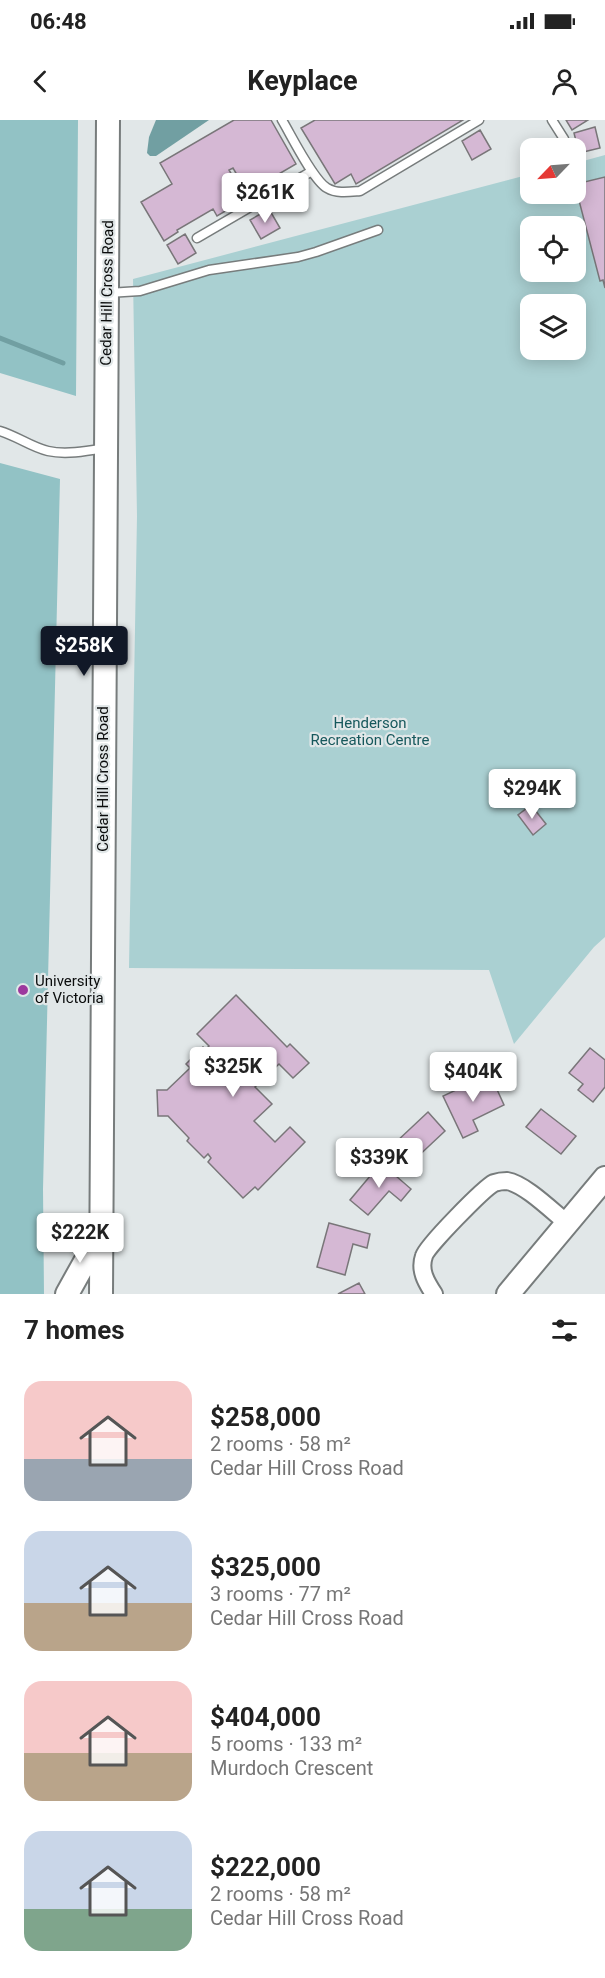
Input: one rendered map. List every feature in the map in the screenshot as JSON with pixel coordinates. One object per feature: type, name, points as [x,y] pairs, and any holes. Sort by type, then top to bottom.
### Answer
[{"type":"main road","name":"Cedar Hill Cross Road","points":[[100,1294],[108,120]]},
{"type":"main road","points":[[508,1294],[605,1178]]},
{"type":"main road","points":[[67,1294],[101,1234]]},
{"type":"street","points":[[434,1294],[426,1282],[422,1268],[424,1254],[479,1194],[494,1183],[505,1180],[518,1185],[567,1223]]},
{"type":"lane","points":[[282,120],[312,171],[326,188],[341,192],[360,191],[479,120]]},
{"type":"lane","points":[[552,120],[563,138]]},
{"type":"lane","points":[[197,238],[312,171]]},
{"type":"lane","points":[[108,293],[140,291],[209,270],[298,257],[378,230]]},
{"type":"lane","points":[[0,431],[48,451],[81,452],[105,448]]},
{"type":"green space","name":"Henderson Recreation Centre","points":[[605,155],[605,937],[594,947],[514,1044],[489,970],[129,968],[137,516],[133,279],[520,177],[520,204],[586,204],[586,160]]},
{"type":"shaded area","points":[[0,120],[78,120],[76,396],[0,373]]},
{"type":"shaded area","points":[[156,120],[209,120],[156,156],[150,156],[147,153],[149,137]]},
{"type":"shaded area","points":[[0,463],[60,479],[43,1189],[44,1294],[0,1294]]},
{"type":"building","points":[[234,120],[271,120],[296,164],[277,175],[281,181],[251,199],[233,168],[229,170],[246,199],[217,216],[213,209],[177,230],[178,232],[164,241],[141,202],[172,184],[160,163]]},
{"type":"building","points":[[315,120],[463,120],[356,184],[351,174],[335,184],[301,128]]},
{"type":"building","points":[[566,120],[588,120],[572,130]]},
{"type":"building","points":[[595,127],[600,148],[586,151],[586,138],[575,138],[574,133]]},
{"type":"building","points":[[480,130],[491,149],[472,160],[462,141]]},
{"type":"building","points":[[605,177],[605,288],[603,280],[600,281],[586,227],[586,216],[583,216],[580,204],[586,204],[586,182]]},
{"type":"building","points":[[269,209],[280,228],[261,239],[250,220]]},
{"type":"building","points":[[185,234],[196,253],[178,264],[167,245]]},
{"type":"building","points":[[531,805],[546,824],[533,835],[518,815]]},
{"type":"building","points":[[236,995],[287,1047],[290,1044],[309,1063],[293,1078],[279,1064],[255,1087],[272,1104],[254,1121],[275,1142],[290,1127],[305,1142],[258,1190],[255,1187],[243,1198],[208,1162],[211,1158],[208,1154],[204,1158],[187,1141],[189,1138],[168,1116],[158,1116],[157,1090],[167,1090],[190,1068],[186,1064],[203,1047],[206,1049],[209,1046],[197,1034]]},
{"type":"building","points":[[590,1048],[605,1060],[605,1087],[593,1102],[578,1090],[583,1084],[569,1073]]},
{"type":"building","points":[[490,1074],[504,1105],[473,1120],[478,1131],[463,1138],[443,1096]]},
{"type":"building","points":[[541,1109],[576,1136],[561,1154],[526,1127]]},
{"type":"building","points":[[428,1112],[445,1131],[412,1162],[395,1143]]},
{"type":"building","points":[[381,1163],[411,1189],[401,1201],[389,1191],[368,1215],[350,1200]]},
{"type":"building","points":[[329,1223],[370,1234],[367,1248],[353,1244],[345,1275],[317,1267]]},
{"type":"building","points":[[359,1283],[365,1294],[338,1294]]},
{"type":"waterway","points":[[0,338],[63,363]]},
{"type":"place","name":"University of Victoria","points":[[23,990]]}]
